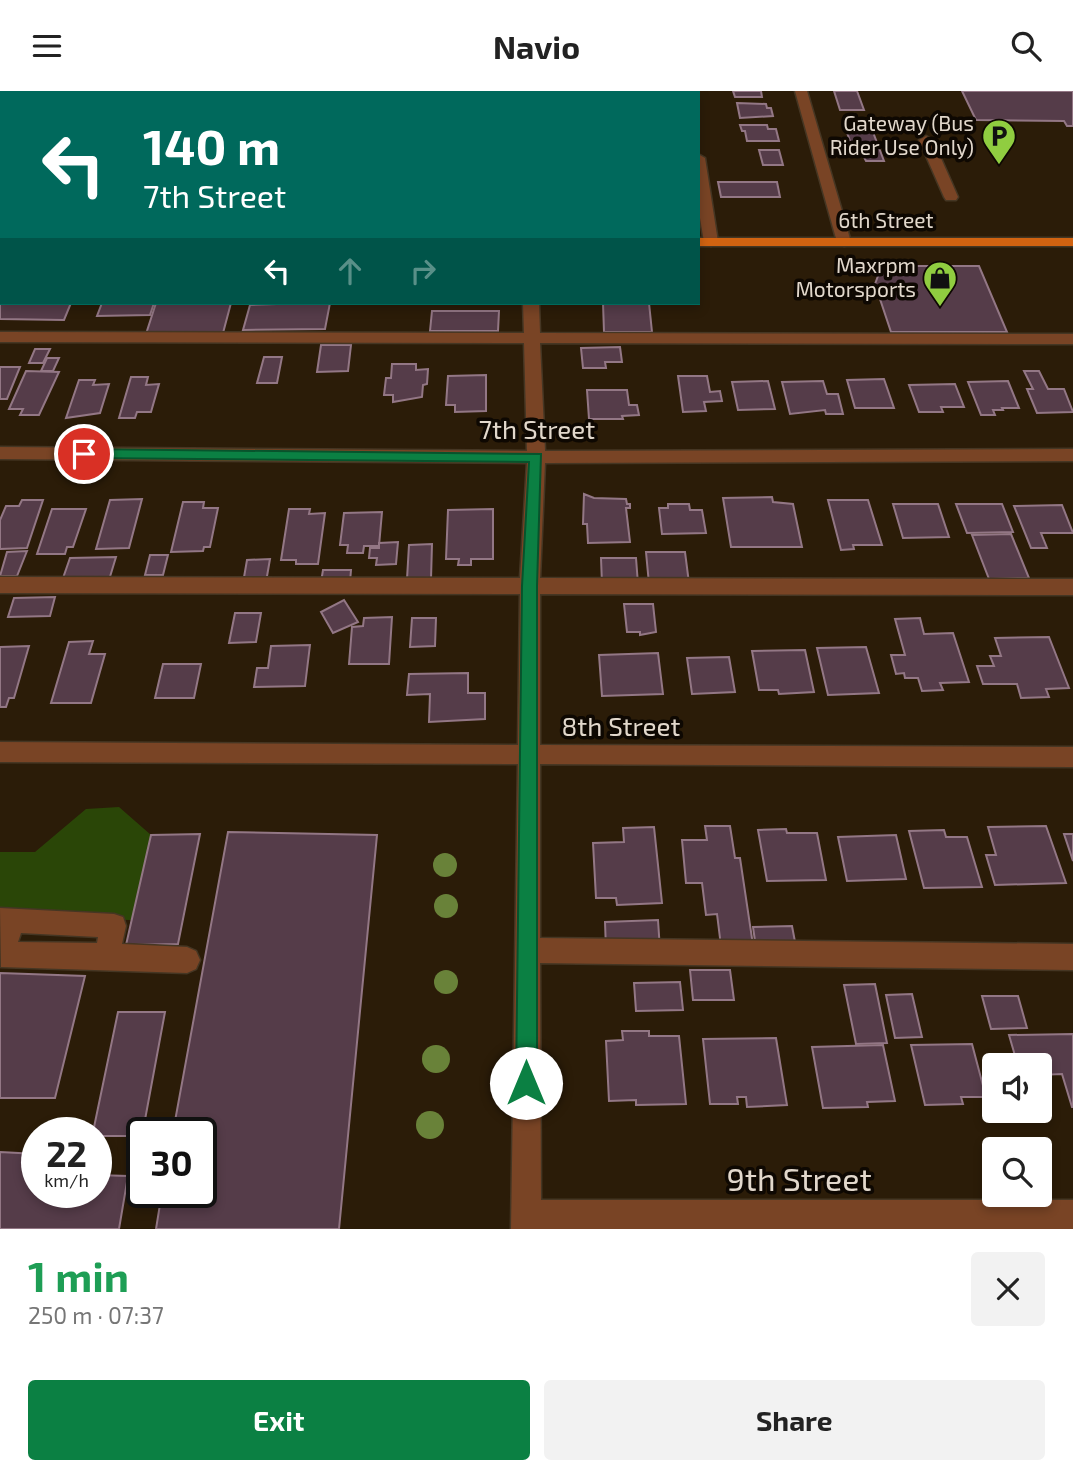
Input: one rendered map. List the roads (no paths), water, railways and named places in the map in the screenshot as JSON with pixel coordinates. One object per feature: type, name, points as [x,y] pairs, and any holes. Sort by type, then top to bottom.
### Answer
[{"type":"main road","name":"6th Street","points":[[704,242],[1073,242]]},
{"type":"street","points":[[801,91],[844,242]]},
{"type":"street","points":[[926,140],[951,197]]},
{"type":"street","points":[[700,186],[704,242]]},
{"type":"street","points":[[526,1222],[530,586],[536,457],[531,305]]},
{"type":"street","points":[[0,337],[1073,339]]},
{"type":"street","name":"7th Street","points":[[0,453],[536,457],[1073,456]]},
{"type":"street","points":[[0,586],[1073,587]]},
{"type":"street","name":"8th Street","points":[[0,752],[1073,757]]},
{"type":"street","points":[[106,956],[114,926],[3,919],[1,956],[106,956],[187,960]]},
{"type":"street","points":[[527,950],[1073,957]]},
{"type":"street","name":"9th Street","points":[[526,1222],[1073,1215]]},
{"type":"place","name":"Gateway (Bus Rider Use Only)","points":[[999,166]]},
{"type":"place","name":"Maxrpm Motorsports","points":[[940,308]]}]
